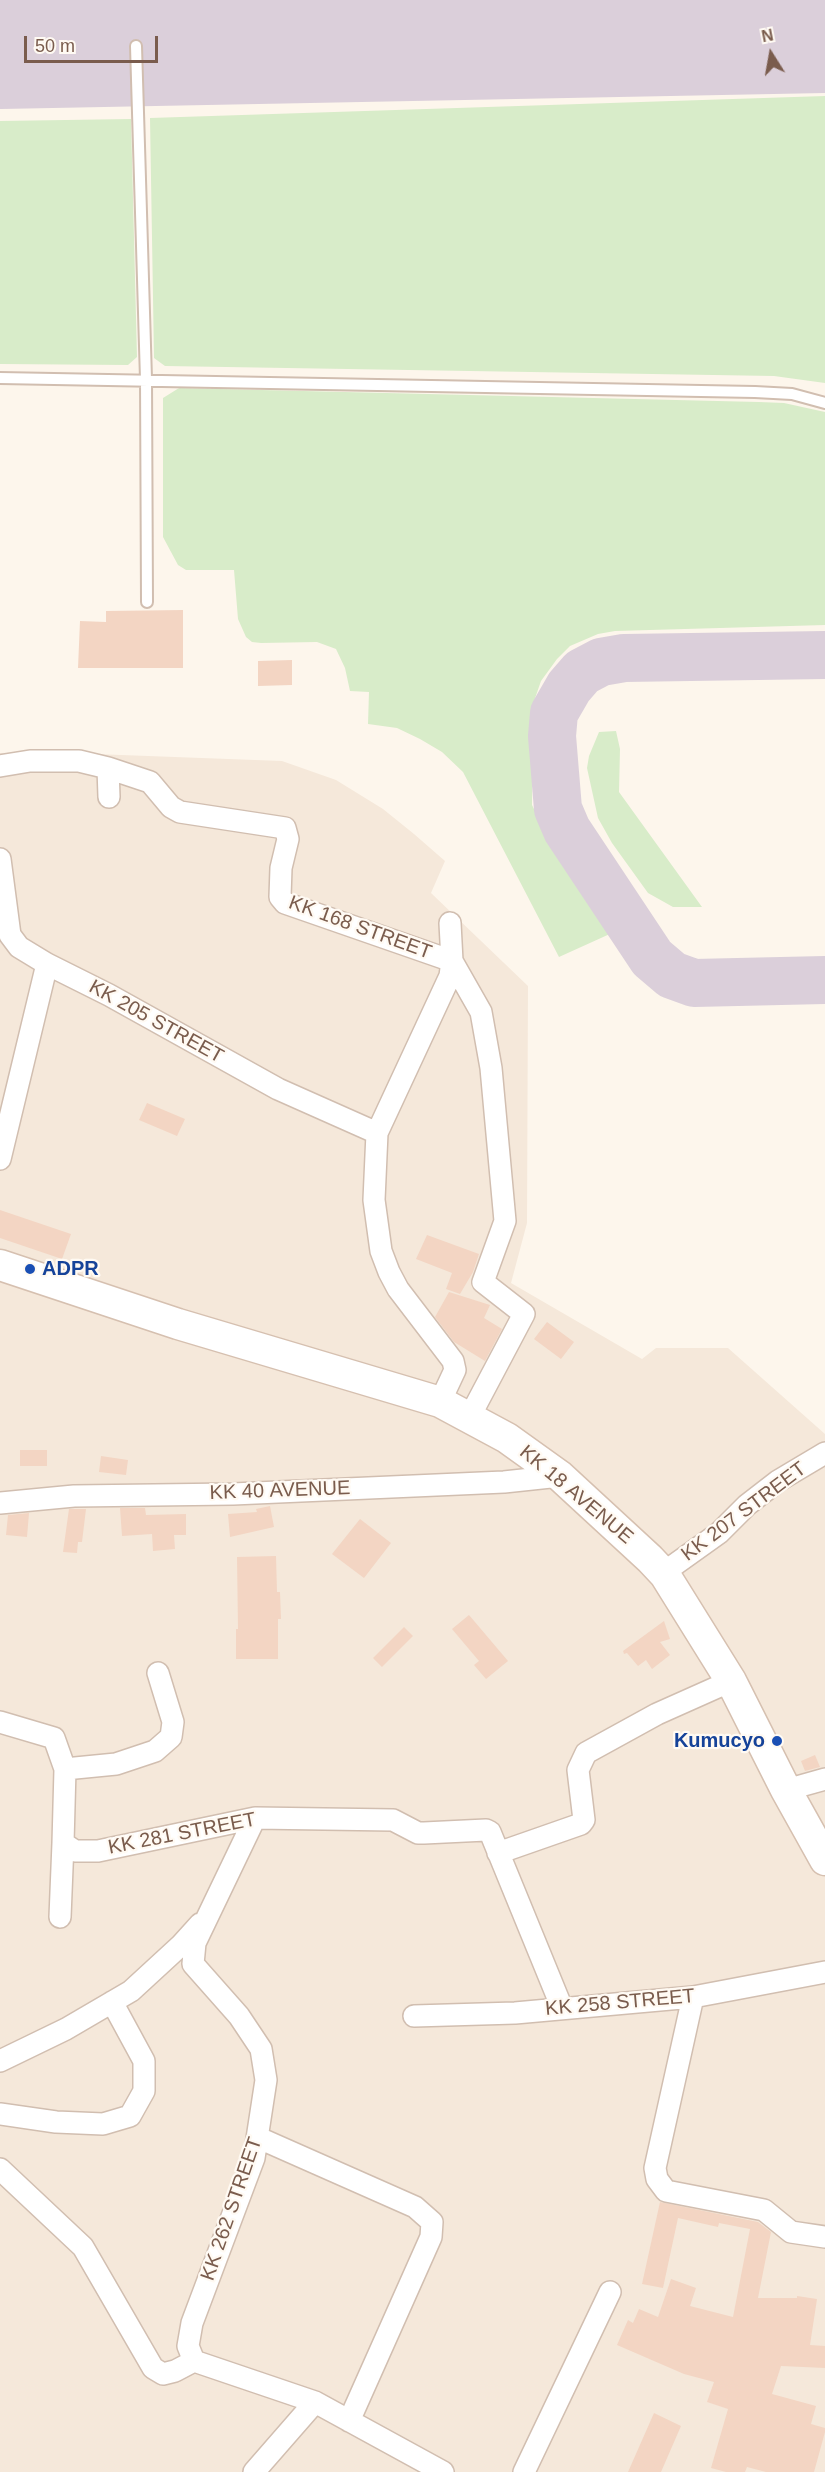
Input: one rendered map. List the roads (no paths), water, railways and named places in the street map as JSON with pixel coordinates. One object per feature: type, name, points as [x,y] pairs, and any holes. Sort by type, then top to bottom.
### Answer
[{"type":"main road","name":"KK 18 AVENUE","points":[[0,1265],[178,1324],[440,1402],[507,1438],[560,1476],[650,1558],[663,1573],[731,1681],[786,1790],[825,1860]]},
{"type":"street","points":[[0,766],[30,761],[78,761],[108,768],[109,797]]},
{"type":"street","name":"KK 168 STREET","points":[[108,768],[150,782],[171,807],[180,812],[285,828],[288,839],[280,868],[280,897],[285,903],[452,961]]},
{"type":"street","name":"KK 205 STREET","points":[[0,859],[10,935],[19,947],[278,1089],[377,1133]]},
{"type":"street","points":[[440,1402],[455,1370],[453,1361],[398,1289],[381,1251],[374,1200],[377,1133],[444,991],[452,961],[450,923]]},
{"type":"street","points":[[452,961],[481,1012],[490,1068],[506,1221],[483,1282],[524,1314],[469,1418]]},
{"type":"street","points":[[0,1159],[47,964]]},
{"type":"street","name":"KK 207 STREET","points":[[663,1573],[719,1533],[778,1481],[825,1453]]},
{"type":"street","name":"KK 40 AVENUE","points":[[0,1503],[74,1496],[233,1494],[504,1482],[560,1476]]},
{"type":"street","points":[[65,1769],[116,1764],[155,1751],[171,1737],[173,1722],[158,1673]]},
{"type":"street","points":[[498,1852],[581,1824],[584,1820],[578,1770],[586,1753],[657,1714],[731,1681]]},
{"type":"street","points":[[0,1722],[49,1734],[54,1738],[65,1769],[60,1917]]},
{"type":"street","points":[[786,1790],[825,1779]]},
{"type":"street","name":"KK 281 STREET","points":[[63,1843],[75,1851],[98,1851],[255,1818],[393,1820],[418,1833],[486,1830],[490,1832],[562,2008]]},
{"type":"street","name":"KK 262 STREET","points":[[194,2361],[188,2346],[192,2323],[254,2158],[259,2138],[266,2080],[261,2049],[239,2016],[193,1964],[195,1943],[255,1818]]},
{"type":"street","points":[[0,2061],[66,2029],[130,1991],[181,1945],[208,1915]]},
{"type":"street","name":"KK 258 STREET","points":[[414,2016],[468,2016],[693,1997],[825,1972]]},
{"type":"street","points":[[693,1997],[655,2168],[657,2179],[666,2192],[764,2210],[791,2232],[825,2237]]},
{"type":"street","points":[[0,2114],[56,2122],[103,2124],[130,2116],[144,2091],[144,2061],[112,2002]]},
{"type":"street","points":[[259,2138],[415,2207],[432,2222],[431,2237],[349,2421]]},
{"type":"street","points":[[0,2169],[83,2247],[153,2368],[163,2373],[176,2371],[194,2361],[315,2402],[443,2472]]},
{"type":"street","points":[[524,2472],[610,2292]]},
{"type":"street","points":[[254,2472],[315,2402]]},
{"type":"lane","points":[[136,46],[146,379],[147,602]]},
{"type":"lane","points":[[0,378],[755,392],[792,394],[825,403]]},
{"type":"place","name":"ADPR","points":[[30,1269]]},
{"type":"place","name":"Kumucyo","points":[[777,1741]]}]
